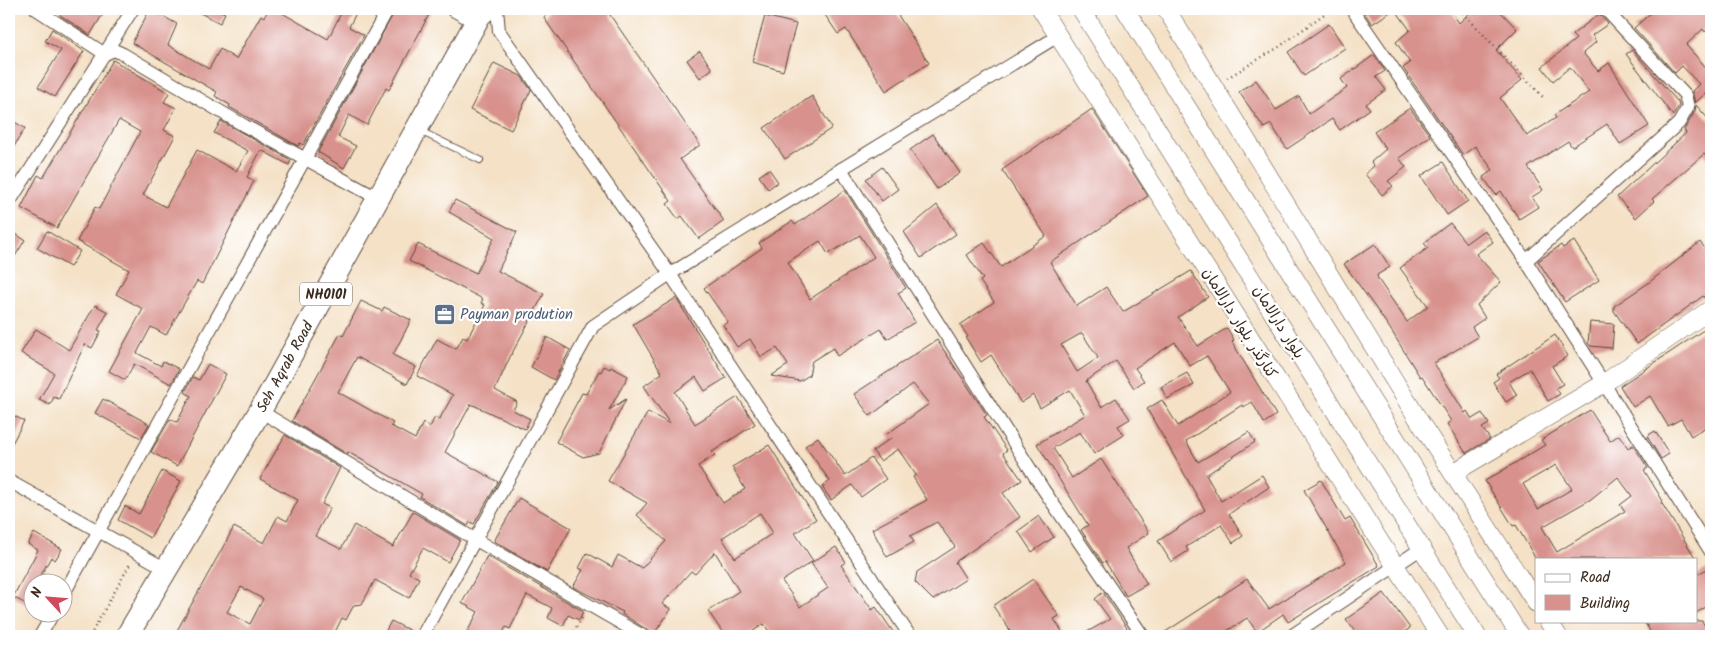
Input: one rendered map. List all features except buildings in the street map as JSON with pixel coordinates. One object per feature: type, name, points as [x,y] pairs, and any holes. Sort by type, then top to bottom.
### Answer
[{"type":"highway","name":"Seh Aqrab Road","points":[[127,636],[168,570],[260,411],[484,13]]},
{"type":"street","points":[[36,9],[105,54]]},
{"type":"street","points":[[11,195],[133,9]]},
{"type":"street","points":[[72,580],[304,157],[388,9]]},
{"type":"street","points":[[451,9],[484,13],[499,31],[670,274],[910,636]]},
{"type":"street","name":"کنارگذر بلوار دارالامان","points":[[1041,9],[1440,636]]},
{"type":"street","name":"بلوار دارالامان","points":[[1081,9],[1477,636]]},
{"type":"street","points":[[1125,9],[1520,636]]},
{"type":"street","points":[[1166,9],[1453,473],[1535,601]]},
{"type":"street","points":[[1352,9],[1526,261],[1711,552]]},
{"type":"street","points":[[1526,261],[1679,123],[1688,107],[1684,95],[1605,9]]},
{"type":"street","points":[[422,636],[476,540],[581,343],[593,326],[670,274],[1058,36]]},
{"type":"street","points":[[105,54],[114,50],[123,54],[245,126],[379,200]]},
{"type":"street","points":[[841,169],[1043,489],[1143,636]]},
{"type":"street","points":[[1453,473],[1603,384],[1711,309]]},
{"type":"street","points":[[260,411],[476,540],[643,636]]},
{"type":"street","points":[[9,481],[168,570]]},
{"type":"street","points":[[1291,636],[1422,548]]},
{"type":"street","points":[[40,636],[48,622]]},
{"type":"street","points":[[1549,622],[1558,636]]},
{"type":"lane","points":[[417,129],[480,160]]},
{"type":"path","points":[[1213,86],[1279,47],[1331,9]]},
{"type":"path","points":[[1459,9],[1543,97]]},
{"type":"path","points":[[571,636],[589,605]]},
{"type":"place","name":"Payman prodution","points":[[444,314]]}]
